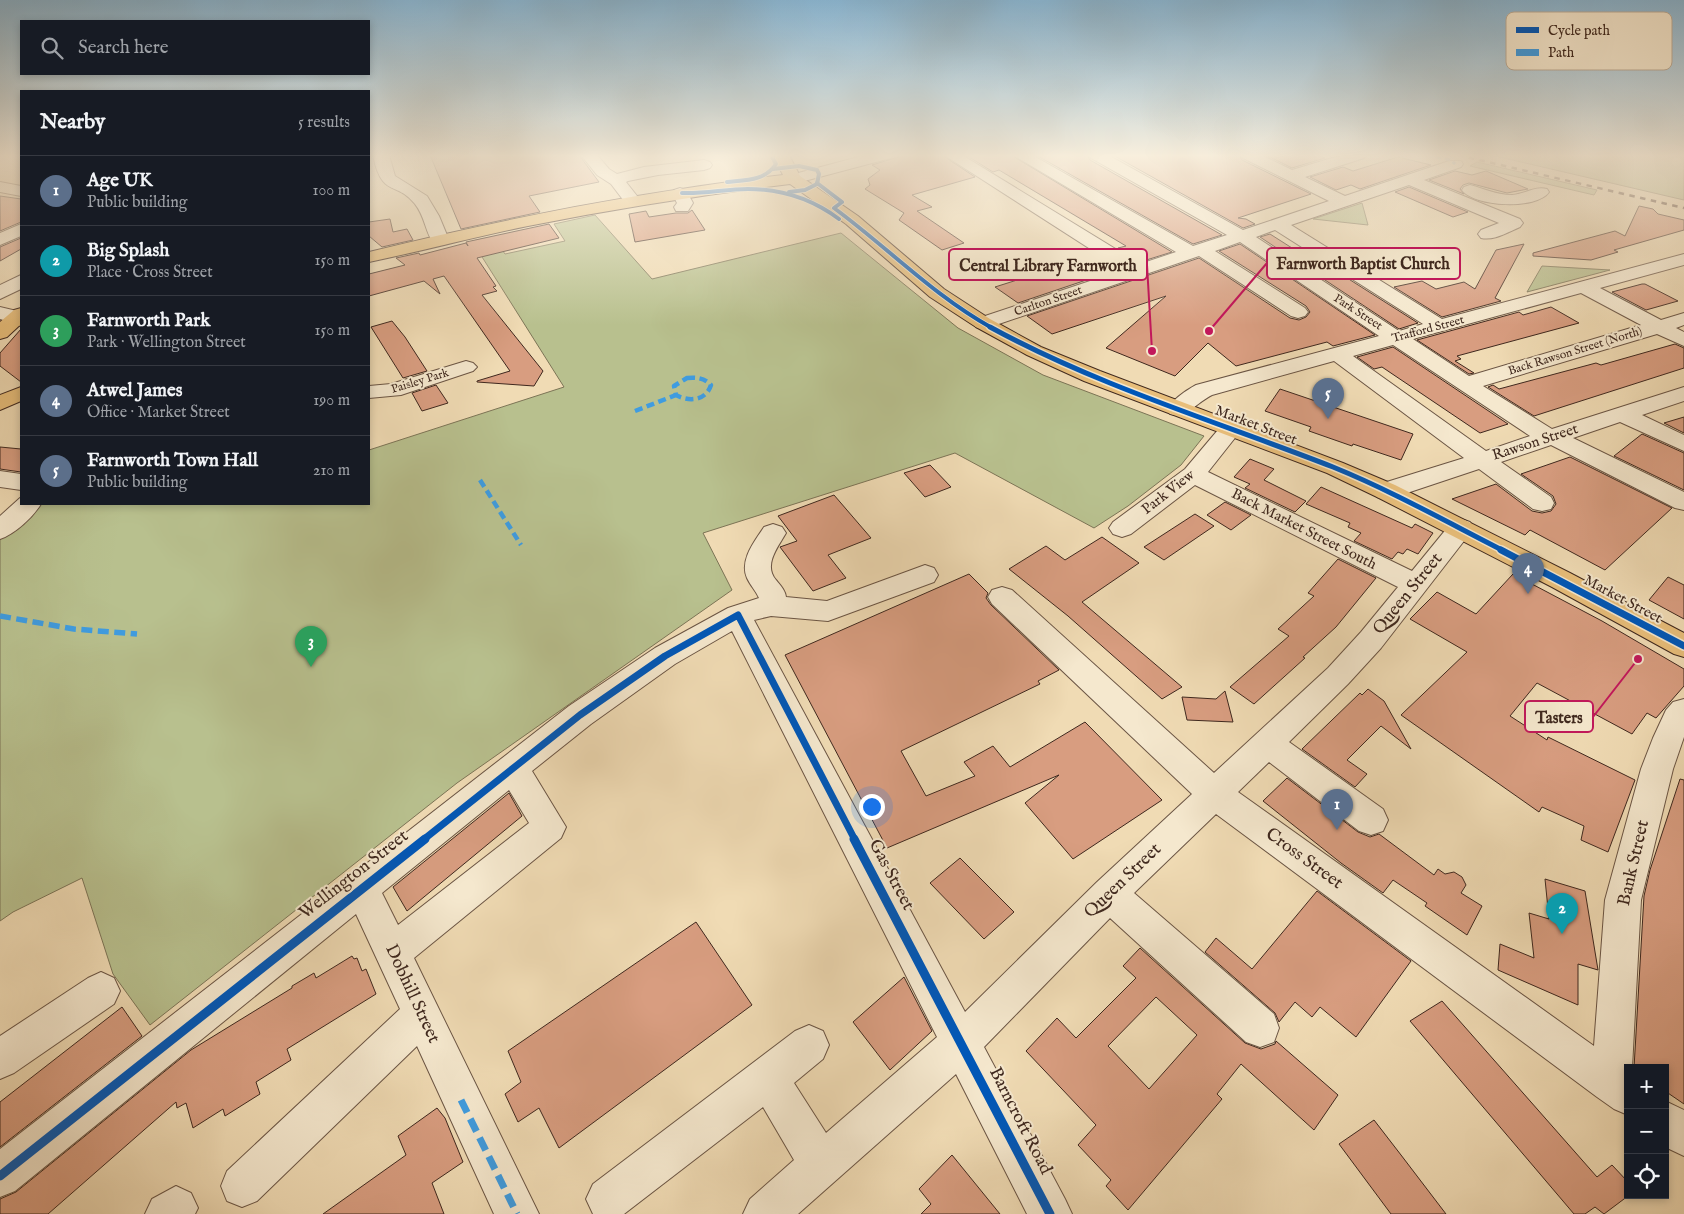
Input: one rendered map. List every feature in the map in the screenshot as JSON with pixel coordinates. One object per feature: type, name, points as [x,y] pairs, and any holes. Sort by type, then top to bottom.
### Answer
[{"type":"main road","points":[[370,257],[577,212]]},
{"type":"main road","name":"Market Street","points":[[840,212],[937,293],[983,323],[1034,350],[1083,372],[1335,468],[1386,491],[1461,528],[1684,646]]},
{"type":"main road","points":[[0,334],[15,316]]},
{"type":"main road","points":[[0,403],[20,393]]},
{"type":"street","points":[[428,212],[434,222],[440,240]]},
{"type":"street","points":[[1024,216],[1043,212],[1138,271]]},
{"type":"street","points":[[1124,212],[1196,251],[1298,312]]},
{"type":"street","name":"Park Street","points":[[1198,212],[1242,236],[1466,384],[1550,437],[1684,502]]},
{"type":"street","name":"Carlton Street","points":[[983,323],[1312,212]]},
{"type":"street","points":[[1485,212],[1514,224],[1487,234]]},
{"type":"street","points":[[1277,224],[1440,326]]},
{"type":"street","points":[[0,240],[20,230]]},
{"type":"street","name":"Trafford Street","points":[[1178,409],[1194,395],[1204,390],[1684,259]]},
{"type":"street","points":[[0,293],[20,282]]},
{"type":"street","points":[[1584,287],[1684,340]]},
{"type":"street","points":[[1279,316],[1342,302]]},
{"type":"street","name":"Back Rawson Street (North)","points":[[1466,384],[1684,319]]},
{"type":"street","points":[[1336,354],[1542,503]]},
{"type":"street","name":"Paisley Park","points":[[370,394],[393,390],[468,364]]},
{"type":"street","name":"Rawson Street","points":[[1386,491],[1684,394]]},
{"type":"street","points":[[1621,414],[1684,444]]},
{"type":"street","name":"Park View","points":[[1122,528],[1193,474],[1231,429]]},
{"type":"street","name":"Back Market Street South","points":[[1193,474],[1415,584]]},
{"type":"street","points":[[0,479],[20,482]]},
{"type":"street","points":[[0,530],[28,505]]},
{"type":"street","name":"Queen Street","points":[[765,1214],[962,1042],[1109,894],[1338,676],[1371,640],[1461,528]]},
{"type":"street","points":[[771,606],[773,596],[762,582],[756,570],[758,559],[773,533]]},
{"type":"street","name":"Wellington Street","points":[[0,1176],[580,715],[658,661],[738,614],[771,606],[828,610],[925,574]]},
{"type":"street","name":"Cross Street","points":[[1002,597],[1213,793],[1620,1089]]},
{"type":"street","name":"Gas Street","points":[[738,614],[962,1042]]},
{"type":"street","name":"Bank Street","points":[[1620,1089],[1623,900],[1657,769],[1668,738],[1677,719],[1684,710]]},
{"type":"street","points":[[1268,744],[1371,820]]},
{"type":"street","points":[[392,952],[549,828],[513,768]]},
{"type":"street","name":"Dobhill Street","points":[[362,888],[461,1100],[517,1214]]},
{"type":"street","points":[[1109,894],[1260,1028]]},
{"type":"street","points":[[0,1059],[101,991]]},
{"type":"street","points":[[242,1186],[422,1015]]},
{"type":"street","name":"Barncroft Road","points":[[962,1042],[1050,1214]]},
{"type":"street","points":[[608,1199],[809,1045]]},
{"type":"street","points":[[768,1078],[821,1165]]},
{"type":"street","points":[[1669,1125],[1684,1135]]},
{"type":"green space","points":[[1335,212],[1364,212],[1368,225],[1313,219]]},
{"type":"green space","points":[[595,215],[652,279],[841,233],[958,328],[1043,375],[1204,436],[1181,465],[1128,506],[1094,528],[955,453],[703,533],[732,590],[457,783],[150,1025],[113,974],[82,878],[13,912],[0,921],[0,537],[37,505],[370,505],[370,450],[564,387],[472,241],[493,237],[505,254],[565,241],[554,224]]},
{"type":"green space","points":[[1542,266],[1610,270],[1527,292]]},
{"type":"building","points":[[0,212],[20,212],[20,222],[0,231]]},
{"type":"building","points":[[454,212],[540,212],[461,229]]},
{"type":"building","points":[[646,212],[649,217],[693,212],[705,230],[635,242],[629,214]]},
{"type":"building","points":[[902,212],[918,212],[964,243],[942,250],[899,220],[904,213]]},
{"type":"building","points":[[1069,212],[1105,212],[1172,252],[1140,262],[1118,248],[1126,246]]},
{"type":"building","points":[[1136,212],[1181,212],[1222,235],[1193,244]]},
{"type":"building","points":[[1214,212],[1257,212],[1238,218],[1246,219],[1255,224],[1243,228]]},
{"type":"building","points":[[1441,212],[1468,212],[1453,217]]},
{"type":"building","points":[[1636,212],[1656,212],[1658,214],[1684,220],[1684,230],[1614,250],[1618,252],[1591,260],[1533,256],[1533,253],[1615,231],[1625,236]]},
{"type":"building","points":[[390,219],[393,232],[407,229],[413,240],[382,247],[370,237],[370,222]]},
{"type":"building","points":[[549,224],[559,238],[477,258],[496,286],[493,287],[497,291],[482,295],[543,371],[534,386],[477,382],[510,371],[444,276],[433,279],[440,294],[424,281],[370,296],[370,274],[405,265],[396,258],[419,253],[420,255],[466,243],[468,246],[466,242]]},
{"type":"building","points":[[1270,234],[1314,262],[1314,257],[1418,323],[1399,329],[1260,237]]},
{"type":"building","points":[[20,238],[20,250],[0,261],[0,247]]},
{"type":"building","points":[[1240,244],[1375,335],[1333,346],[1327,342],[1236,366],[1208,343],[1175,376],[1106,348],[1166,296],[1052,334],[1027,316],[1199,258],[1290,318],[1299,320],[1306,317],[1310,312],[1306,306],[1219,251]]},
{"type":"building","points":[[1524,244],[1495,298],[1501,301],[1442,317],[1394,287],[1422,281],[1436,289],[1464,282],[1475,289],[1496,250]]},
{"type":"building","points":[[1096,255],[1119,269],[1018,303],[995,287]]},
{"type":"building","points":[[1642,284],[1678,301],[1646,310],[1612,292]]},
{"type":"building","points":[[1551,307],[1579,323],[1457,356],[1461,359],[1455,361],[1474,373],[1469,374],[1417,340],[1519,312],[1523,315]]},
{"type":"building","points":[[392,321],[427,371],[403,378],[371,327]]},
{"type":"building","points":[[20,330],[20,381],[0,366],[0,353]]},
{"type":"building","points":[[1675,344],[1684,348],[1684,368],[1534,416],[1488,387],[1493,385],[1499,389],[1596,363],[1601,365]]},
{"type":"building","points":[[1393,347],[1508,424],[1480,433],[1382,367],[1374,369],[1357,357]]},
{"type":"building","points":[[436,385],[448,403],[422,411],[412,393]]},
{"type":"building","points":[[1280,389],[1413,434],[1401,460],[1353,444],[1352,446],[1309,431],[1311,427],[1265,411]]},
{"type":"building","points":[[1684,417],[1684,433],[1664,423]]},
{"type":"building","points":[[1642,434],[1684,453],[1684,490],[1614,456]]},
{"type":"building","points":[[0,447],[20,449],[20,472],[0,469]]},
{"type":"building","points":[[1570,457],[1672,508],[1605,570],[1530,530],[1525,535],[1452,499],[1496,484],[1532,511],[1542,513],[1551,511],[1556,504],[1553,496],[1521,474]]},
{"type":"building","points":[[1250,459],[1274,469],[1264,480],[1306,501],[1295,512],[1245,488],[1250,484],[1234,477]]},
{"type":"building","points":[[930,465],[951,487],[925,497],[904,473]]},
{"type":"building","points":[[1321,487],[1412,528],[1415,524],[1433,533],[1418,554],[1407,549],[1403,554],[1398,552],[1392,559],[1354,541],[1361,533],[1348,527],[1350,523],[1306,504]]},
{"type":"building","points":[[834,495],[871,538],[828,555],[846,578],[813,591],[780,547],[797,541],[778,516]]},
{"type":"building","points":[[1225,502],[1251,515],[1231,530],[1207,515]]},
{"type":"building","points":[[1195,514],[1214,526],[1164,560],[1144,547]]},
{"type":"building","points":[[1102,537],[1139,563],[1082,602],[1182,687],[1162,699],[1068,616],[1009,569],[1046,546],[1065,560]]},
{"type":"building","points":[[1338,559],[1376,578],[1336,627],[1254,704],[1230,687],[1289,636],[1278,629],[1314,596],[1308,593]]},
{"type":"building","points":[[969,574],[988,593],[986,598],[991,605],[1059,670],[1038,681],[1040,684],[901,751],[926,796],[975,776],[964,762],[993,746],[1010,767],[1085,722],[1162,800],[1073,859],[1025,803],[1059,775],[887,848],[785,655]]},
{"type":"building","points":[[1513,574],[1602,621],[1684,669],[1684,686],[1656,718],[1647,713],[1632,734],[1537,683],[1510,716],[1547,740],[1548,737],[1635,780],[1608,852],[1581,840],[1584,826],[1542,807],[1539,812],[1401,715],[1467,652],[1410,619],[1437,592],[1476,614]]},
{"type":"building","points":[[1668,577],[1684,585],[1684,619],[1649,600]]},
{"type":"building","points":[[1368,689],[1384,701],[1411,749],[1381,726],[1347,760],[1367,774],[1355,787],[1302,749],[1360,693],[1362,695]]},
{"type":"building","points":[[1225,691],[1233,722],[1187,720],[1182,697],[1216,699]]},
{"type":"building","points":[[1287,778],[1358,832],[1370,837],[1379,834],[1434,875],[1438,869],[1445,874],[1454,872],[1462,877],[1466,885],[1461,893],[1482,906],[1467,935],[1425,906],[1427,903],[1393,880],[1383,893],[1341,863],[1263,801]]},
{"type":"building","points":[[1680,779],[1684,780],[1684,1104],[1669,1094],[1669,1064],[1634,1064],[1644,896],[1650,870]]},
{"type":"building","points":[[509,793],[522,816],[407,911],[393,887]]},
{"type":"building","points":[[960,858],[1014,912],[984,939],[930,883]]},
{"type":"building","points":[[1545,879],[1585,891],[1598,970],[1578,964],[1578,1005],[1498,970],[1500,944],[1534,958],[1529,913],[1549,919]]},
{"type":"building","points":[[1317,891],[1411,961],[1356,1037],[1320,1007],[1312,1017],[1295,1002],[1279,1022],[1275,1013],[1205,952],[1216,938],[1252,969]]},
{"type":"building","points":[[696,922],[752,1005],[559,1148],[539,1108],[518,1122],[505,1094],[521,1082],[508,1051]]},
{"type":"building","points":[[1140,948],[1245,1043],[1261,1049],[1275,1044],[1276,1041],[1338,1095],[1314,1130],[1241,1064],[1217,1094],[1222,1099],[1128,1210],[1106,1186],[1111,1180],[1078,1145],[1096,1125],[1026,1051],[1057,1018],[1076,1038],[1136,978],[1123,966]],"holes":[[[1156,997],[1197,1035],[1149,1089],[1108,1046]]]},
{"type":"building","points":[[352,956],[354,959],[357,958],[362,971],[366,969],[376,994],[287,1049],[291,1060],[256,1082],[260,1094],[225,1116],[223,1109],[193,1128],[186,1103],[177,1108],[176,1102],[48,1214],[0,1214],[0,1199],[16,1192],[191,1050],[314,973],[316,978]]},
{"type":"building","points":[[904,977],[932,1031],[890,1070],[853,1022]]},
{"type":"building","points":[[1442,1001],[1597,1177],[1612,1165],[1624,1178],[1624,1199],[1604,1214],[1595,1207],[1585,1214],[1574,1214],[1410,1021]]},
{"type":"building","points":[[122,1007],[142,1036],[0,1147],[0,1102]]},
{"type":"building","points":[[437,1108],[445,1118],[463,1162],[432,1183],[444,1214],[323,1214],[406,1155],[398,1136]]},
{"type":"building","points":[[1374,1120],[1446,1214],[1391,1214],[1339,1144]]},
{"type":"building","points":[[952,1155],[1000,1214],[921,1214],[931,1204],[919,1189]]},
{"type":"marked path","points":[[635,411],[676,395],[689,400],[698,399],[709,392],[711,385],[703,379],[687,378],[674,386],[676,395]]},
{"type":"marked path","points":[[480,480],[521,545]]},
{"type":"marked path","points":[[0,616],[74,629],[137,634]]},
{"type":"marked path","points":[[461,1100],[517,1214]]},
{"type":"cycle path","points":[[829,212],[839,219]]},
{"type":"cycle path","points":[[839,212],[869,234],[937,293],[983,323],[1034,351],[1092,376],[1335,468],[1386,491],[1561,580],[1684,646]]},
{"type":"cycle path","points":[[0,1176],[580,715],[665,656],[738,615],[1050,1214]]},
{"type":"place","name":"Farnworth Baptist Church","points":[[1209,331]]},
{"type":"place","name":"Central Library Farnworth","points":[[1152,351]]},
{"type":"place","name":"Farnworth Town Hall","points":[[1328,419]]},
{"type":"place","name":"Atwel James","points":[[1528,594]]},
{"type":"place","name":"Tasters","points":[[1638,659]]},
{"type":"place","name":"Farnworth Park","points":[[311,667]]},
{"type":"place","name":"Age UK","points":[[1337,830]]},
{"type":"place","name":"Big Splash","points":[[1562,934]]}]
